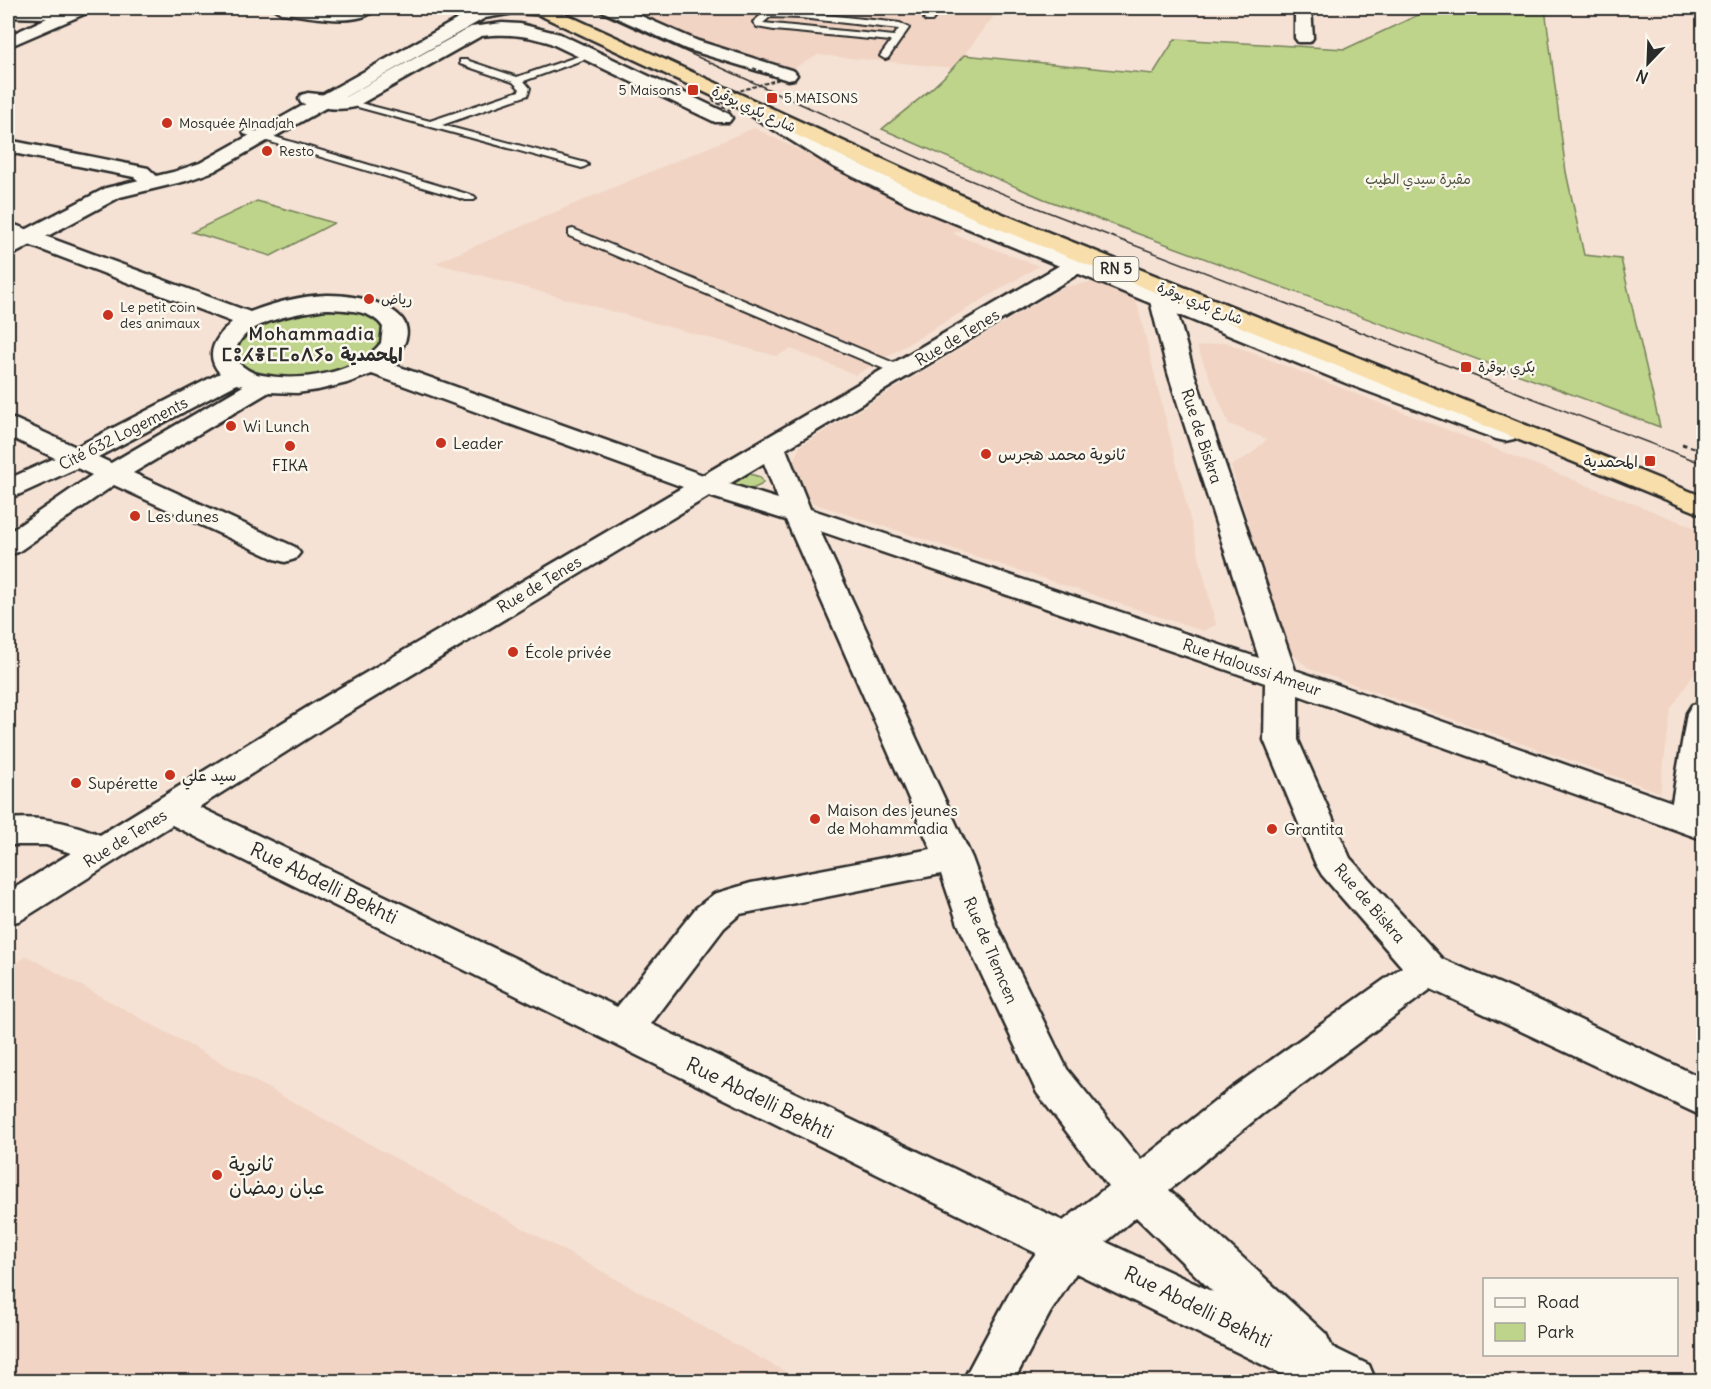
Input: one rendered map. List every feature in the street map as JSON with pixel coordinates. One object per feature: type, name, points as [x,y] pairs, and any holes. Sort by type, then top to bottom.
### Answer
[{"type":"highway","name":"شارع بكري بوقرة","points":[[570,8],[890,160],[1023,218],[1700,500]]},
{"type":"highway","name":"شارع بكري بوقرة","points":[[542,9],[736,113],[990,218],[1700,500]]},
{"type":"street","points":[[281,8],[361,11]]},
{"type":"street","points":[[14,238],[99,188],[150,178],[256,134],[475,8]]},
{"type":"street","points":[[315,100],[480,14],[514,8],[542,9]]},
{"type":"street","points":[[610,8],[692,45],[788,75]]},
{"type":"street","points":[[1298,8],[1304,38]]},
{"type":"street","points":[[8,12],[76,10]]},
{"type":"street","points":[[9,41],[76,10]]},
{"type":"street","points":[[315,100],[348,103],[469,36],[488,29],[511,28],[539,32],[736,113],[874,180],[1075,266],[1357,379],[1700,500]]},
{"type":"street","points":[[8,146],[150,178]]},
{"type":"street","points":[[14,238],[251,321]]},
{"type":"street","name":"Rue de Tenes","points":[[8,910],[323,713],[1075,266]]},
{"type":"street","name":"Rue de Biskra","points":[[1162,301],[1181,373],[1281,677],[1281,740],[1335,865],[1428,970],[1526,1013],[1704,1099]]},
{"type":"street","points":[[326,302],[372,308],[388,316],[396,327],[396,340],[387,353],[371,365],[350,375],[326,381],[300,385],[266,383],[237,374],[226,365],[222,354],[226,342],[236,331],[251,321],[273,311],[326,302]]},
{"type":"street","name":"Rue Haloussi Ameur","points":[[371,365],[704,485],[798,514],[1281,677],[1695,824]]},
{"type":"street","name":"Cité 632 Logements","points":[[8,489],[76,458],[237,374]]},
{"type":"street","points":[[8,546],[111,474],[266,383]]},
{"type":"street","points":[[8,426],[285,553]]},
{"type":"street","name":"Rue de Tlemcen","points":[[772,448],[798,514],[954,858],[977,924],[1052,1081],[1137,1189],[1341,1377]]},
{"type":"street","points":[[1695,824],[1704,713]]},
{"type":"street","name":"Rue Abdelli Bekhti","points":[[171,809],[431,934],[622,1031],[854,1144],[1341,1377]]},
{"type":"street","points":[[8,832],[26,830],[56,832],[78,838],[102,852]]},
{"type":"street","points":[[622,1031],[710,918],[728,904],[751,897],[954,858]]},
{"type":"street","points":[[986,1382],[1033,1297],[1068,1245],[1247,1101],[1428,970]]},
{"type":"lane","points":[[928,19],[938,8]]},
{"type":"lane","points":[[885,56],[897,39],[904,28],[804,11],[768,14],[758,22],[760,25],[774,27],[897,39]]},
{"type":"lane","points":[[517,80],[591,55]]},
{"type":"lane","points":[[429,125],[516,98],[524,93],[525,88],[517,80],[463,62]]},
{"type":"lane","points":[[348,103],[582,165]]},
{"type":"lane","points":[[256,134],[470,198]]},
{"type":"lane","points":[[573,233],[901,370]]},
{"type":"path","points":[[736,113],[711,99],[780,79],[753,68]]},
{"type":"path","points":[[1682,444],[1704,451]]},
{"type":"shaded area","points":[[614,8],[1000,8],[954,68],[818,55],[788,71],[694,43]]},
{"type":"shaded area","points":[[754,128],[962,229],[953,234],[1039,266],[856,375],[791,349],[776,356],[435,263]]},
{"type":"shaded area","name":"ثانوية محمد هجرس","points":[[1093,282],[1111,285],[1132,295],[1138,307],[1216,625],[1203,631],[810,502],[794,461],[800,446],[1063,287]]},
{"type":"shaded area","points":[[1225,342],[1703,531],[1703,660],[1671,709],[1660,792],[1310,669],[1288,651],[1231,466],[1251,454],[1267,439],[1229,424],[1197,347]]},
{"type":"shaded area","name":"ثانوية عبان رمضان","points":[[27,956],[802,1381],[8,1381],[8,969]]},
{"type":"green space","name":"مقبرة سيدي الطيب","points":[[1433,8],[1545,8],[1566,172],[1584,255],[1621,259],[1660,427],[1044,199],[882,129],[935,85],[964,55],[1153,74],[1175,39],[1345,49]]},
{"type":"green space","points":[[257,201],[334,223],[271,256],[192,232]]},
{"type":"green space","points":[[332,308],[348,310],[375,320],[381,325],[383,332],[378,349],[348,369],[324,375],[272,378],[245,369],[235,357],[234,350],[237,342],[254,327],[287,315]]},
{"type":"green space","points":[[747,473],[760,477],[763,482],[761,485],[750,490],[733,486],[733,480]]},
{"type":"tram line","points":[[590,8],[948,171],[1040,209],[1704,464]]},
{"type":"place","name":"5 Maisons","points":[[693,90]]},
{"type":"place","name":"5 MAISONS","points":[[772,98]]},
{"type":"place","name":"Mosquée Alnadjah","points":[[167,123]]},
{"type":"place","name":"Resto","points":[[267,151]]},
{"type":"place","name":"رياض","points":[[369,299]]},
{"type":"place","name":"Le petit coin des animaux","points":[[108,315]]},
{"type":"place","name":"بكري بوقرة","points":[[1466,367]]},
{"type":"place","name":"Wi Lunch","points":[[231,426]]},
{"type":"place","name":"Leader","points":[[441,443]]},
{"type":"place","name":"FIKA","points":[[290,446]]},
{"type":"place","name":"ثانوية محمد هجرس","points":[[986,454]]},
{"type":"place","name":"المحمدية","points":[[1650,461]]},
{"type":"place","name":"Les dunes","points":[[135,516]]},
{"type":"place","name":"École privée","points":[[513,652]]},
{"type":"place","name":"سيد علي","points":[[170,775]]},
{"type":"place","name":"Supérette","points":[[76,783]]},
{"type":"place","name":"Maison des jeunes de Mohammadia","points":[[815,819]]},
{"type":"place","name":"Grantita","points":[[1272,829]]},
{"type":"place","name":"ثانوية عبان رمضان","points":[[217,1175]]},
{"type":"district","name":"Mohammadia ⵎⵓⵃⴻⵎⵎⴰⴷⵢⴰ المحمدية","points":[[312,344]]}]
